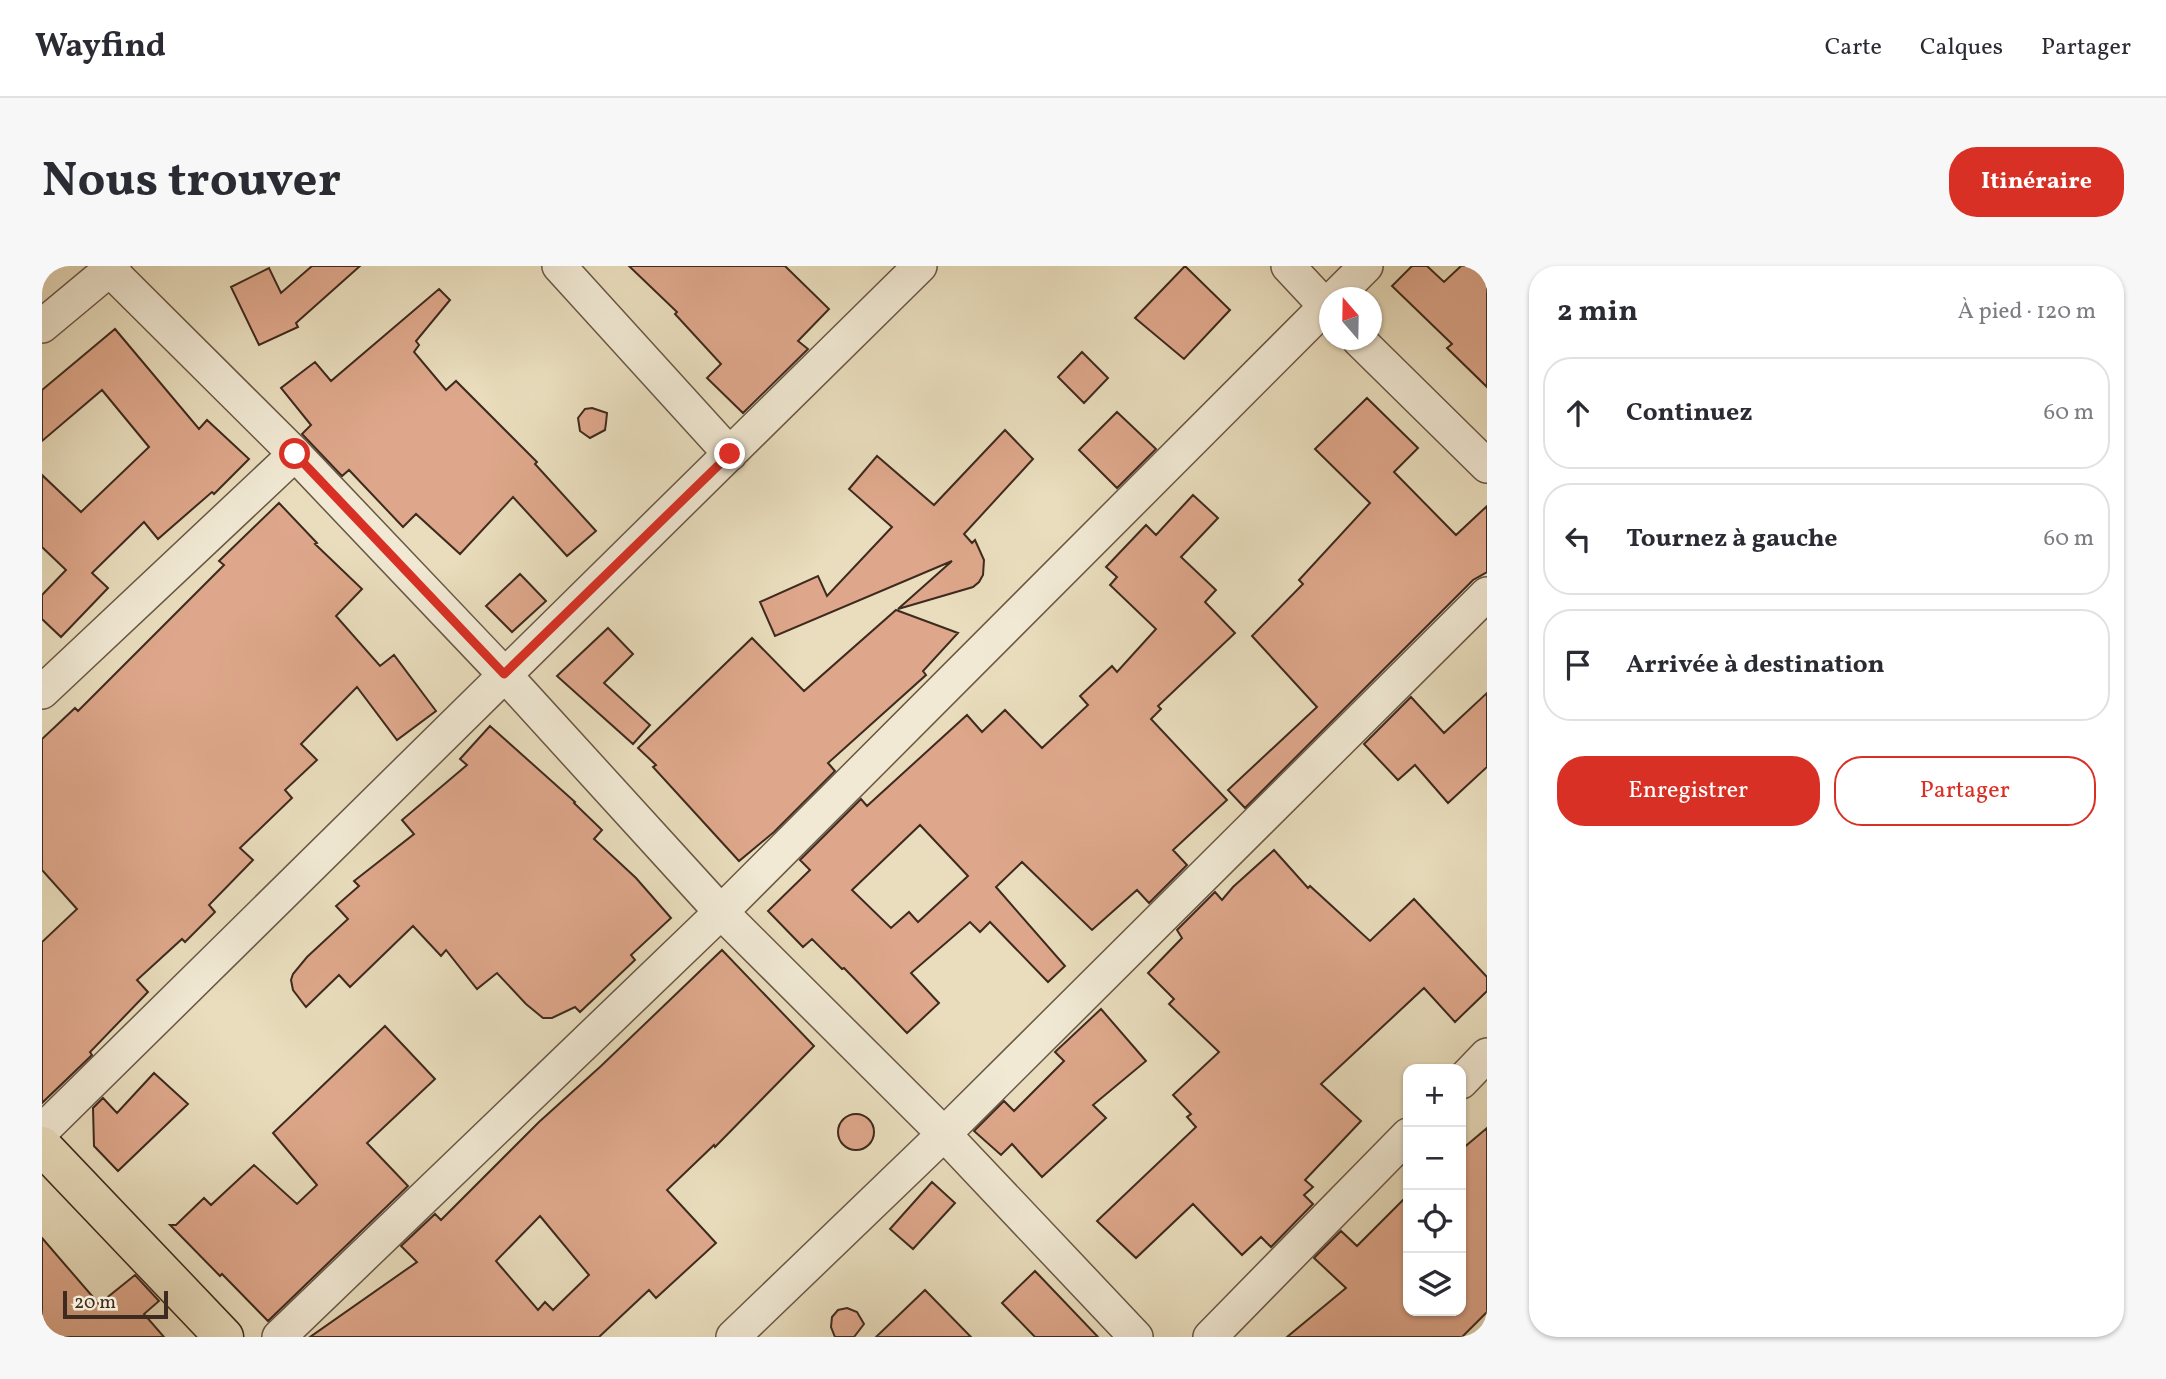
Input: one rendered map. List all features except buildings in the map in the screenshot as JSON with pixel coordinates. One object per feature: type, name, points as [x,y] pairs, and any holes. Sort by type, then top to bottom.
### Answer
[{"type":"highway","points":[[42,1146],[224,1337]]},
{"type":"street","points":[[558,266],[730,454]]},
{"type":"street","points":[[42,1131],[920,266]]},
{"type":"street","points":[[1288,266],[1319,294]]},
{"type":"street","points":[[1346,287],[1366,266]]},
{"type":"street","points":[[42,326],[111,268],[295,454],[504,674],[721,912],[944,1134],[1136,1337]]},
{"type":"street","points":[[279,1337],[721,912],[1319,315]]},
{"type":"street","points":[[1369,350],[1487,466]]},
{"type":"street","points":[[42,692],[295,454]]},
{"type":"street","points":[[733,1337],[944,1134],[1487,594]]},
{"type":"street","points":[[1466,1077],[1487,1055]]},
{"type":"street","points":[[1210,1337],[1403,1140]]},
{"type":"route","points":[[295,454],[504,674],[730,454]]}]
